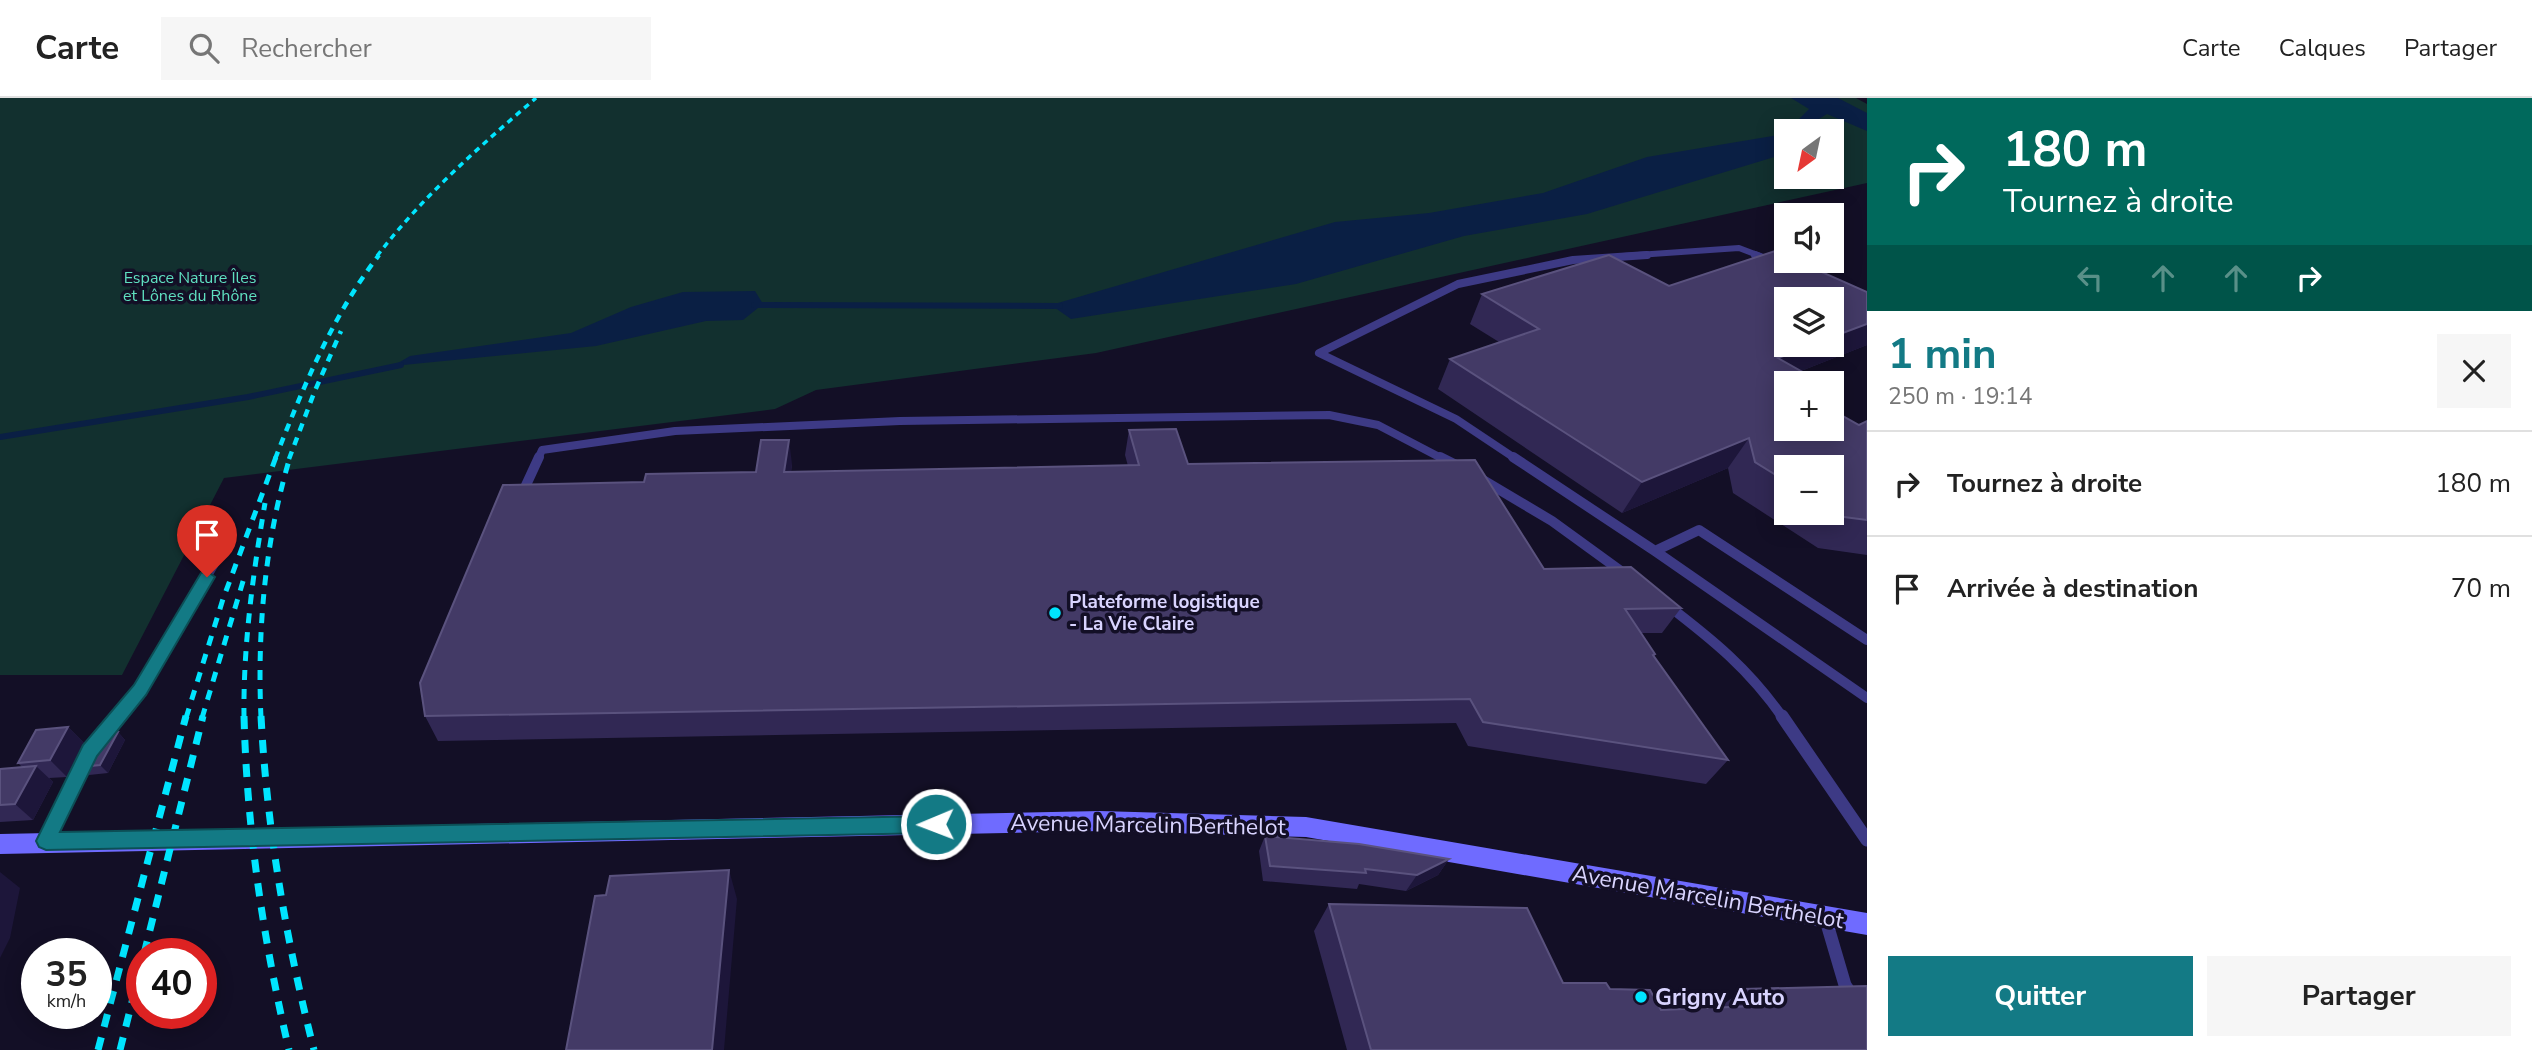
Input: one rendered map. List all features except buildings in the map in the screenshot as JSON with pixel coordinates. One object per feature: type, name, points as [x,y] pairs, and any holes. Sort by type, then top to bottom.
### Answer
[{"type":"street","name":"Avenue Marcelin Berthelot","points":[[0,844],[1100,821],[1306,827],[1867,924]]},
{"type":"lane","points":[[1774,263],[1739,248],[1573,260],[1458,284],[1319,353],[1456,419],[1655,551],[1867,698]]},
{"type":"lane","points":[[519,500],[542,450],[675,430],[900,421],[1329,415],[1378,425],[1490,483],[1552,521],[1630,578]]},
{"type":"lane","points":[[46,841],[90,751],[140,690],[219,555],[229,529]]},
{"type":"lane","points":[[1655,551],[1699,530],[1867,640]]},
{"type":"lane","points":[[1661,600],[1724,648],[1766,693],[1867,840]]},
{"type":"lane","points":[[1825,917],[1845,985],[1867,1018]]},
{"type":"green space","name":"Espace Nature Îles et Lônes du Rhône","points":[[0,98],[1856,98],[1867,104],[1867,183],[1844,188],[1844,119],[1774,119],[1774,189],[1840,189],[1096,353],[816,390],[775,409],[224,478],[122,675],[0,675]]},
{"type":"water","points":[[1791,98],[1838,98],[1867,113],[1867,131],[1844,119],[1827,114],[1819,119],[1799,119],[1809,109]]},
{"type":"water","points":[[1774,136],[1774,157],[1587,214],[1464,236],[1296,284],[1071,319],[1051,305],[1335,222],[1429,213],[1543,193],[1647,157]]},
{"type":"water","points":[[755,291],[763,304],[743,320],[706,321],[596,346],[393,366],[410,356],[571,333],[631,307],[683,292]]},
{"type":"waterway","points":[[754,305],[1060,306]]},
{"type":"waterway","points":[[0,437],[248,397],[401,365]]},
{"type":"railway","points":[[377,256],[432,193],[536,98]]},
{"type":"railway","points":[[275,459],[308,379],[333,328],[362,278],[379,255]]},
{"type":"railway","points":[[289,459],[341,331]]},
{"type":"railway","points":[[186,718],[223,599],[276,457]]},
{"type":"railway","points":[[261,718],[260,652],[265,586],[274,521],[290,457]]},
{"type":"railway","points":[[244,717],[250,610],[265,503]]},
{"type":"railway","points":[[202,718],[244,578]]},
{"type":"railway","points":[[98,1050],[186,716]]},
{"type":"railway","points":[[148,938],[203,716]]},
{"type":"railway","points":[[261,716],[279,884],[314,1050]]},
{"type":"railway","points":[[244,717],[258,884],[271,967],[289,1050]]},
{"type":"railway","points":[[120,1050],[126,1026]]},
{"type":"place","name":"Plateforme logistique - La Vie Claire","points":[[1055,613]]},
{"type":"place","name":"Grigny Auto","points":[[1641,997]]},
{"type":"route","points":[[207,577],[140,690],[90,751],[46,841],[936,824]]}]
